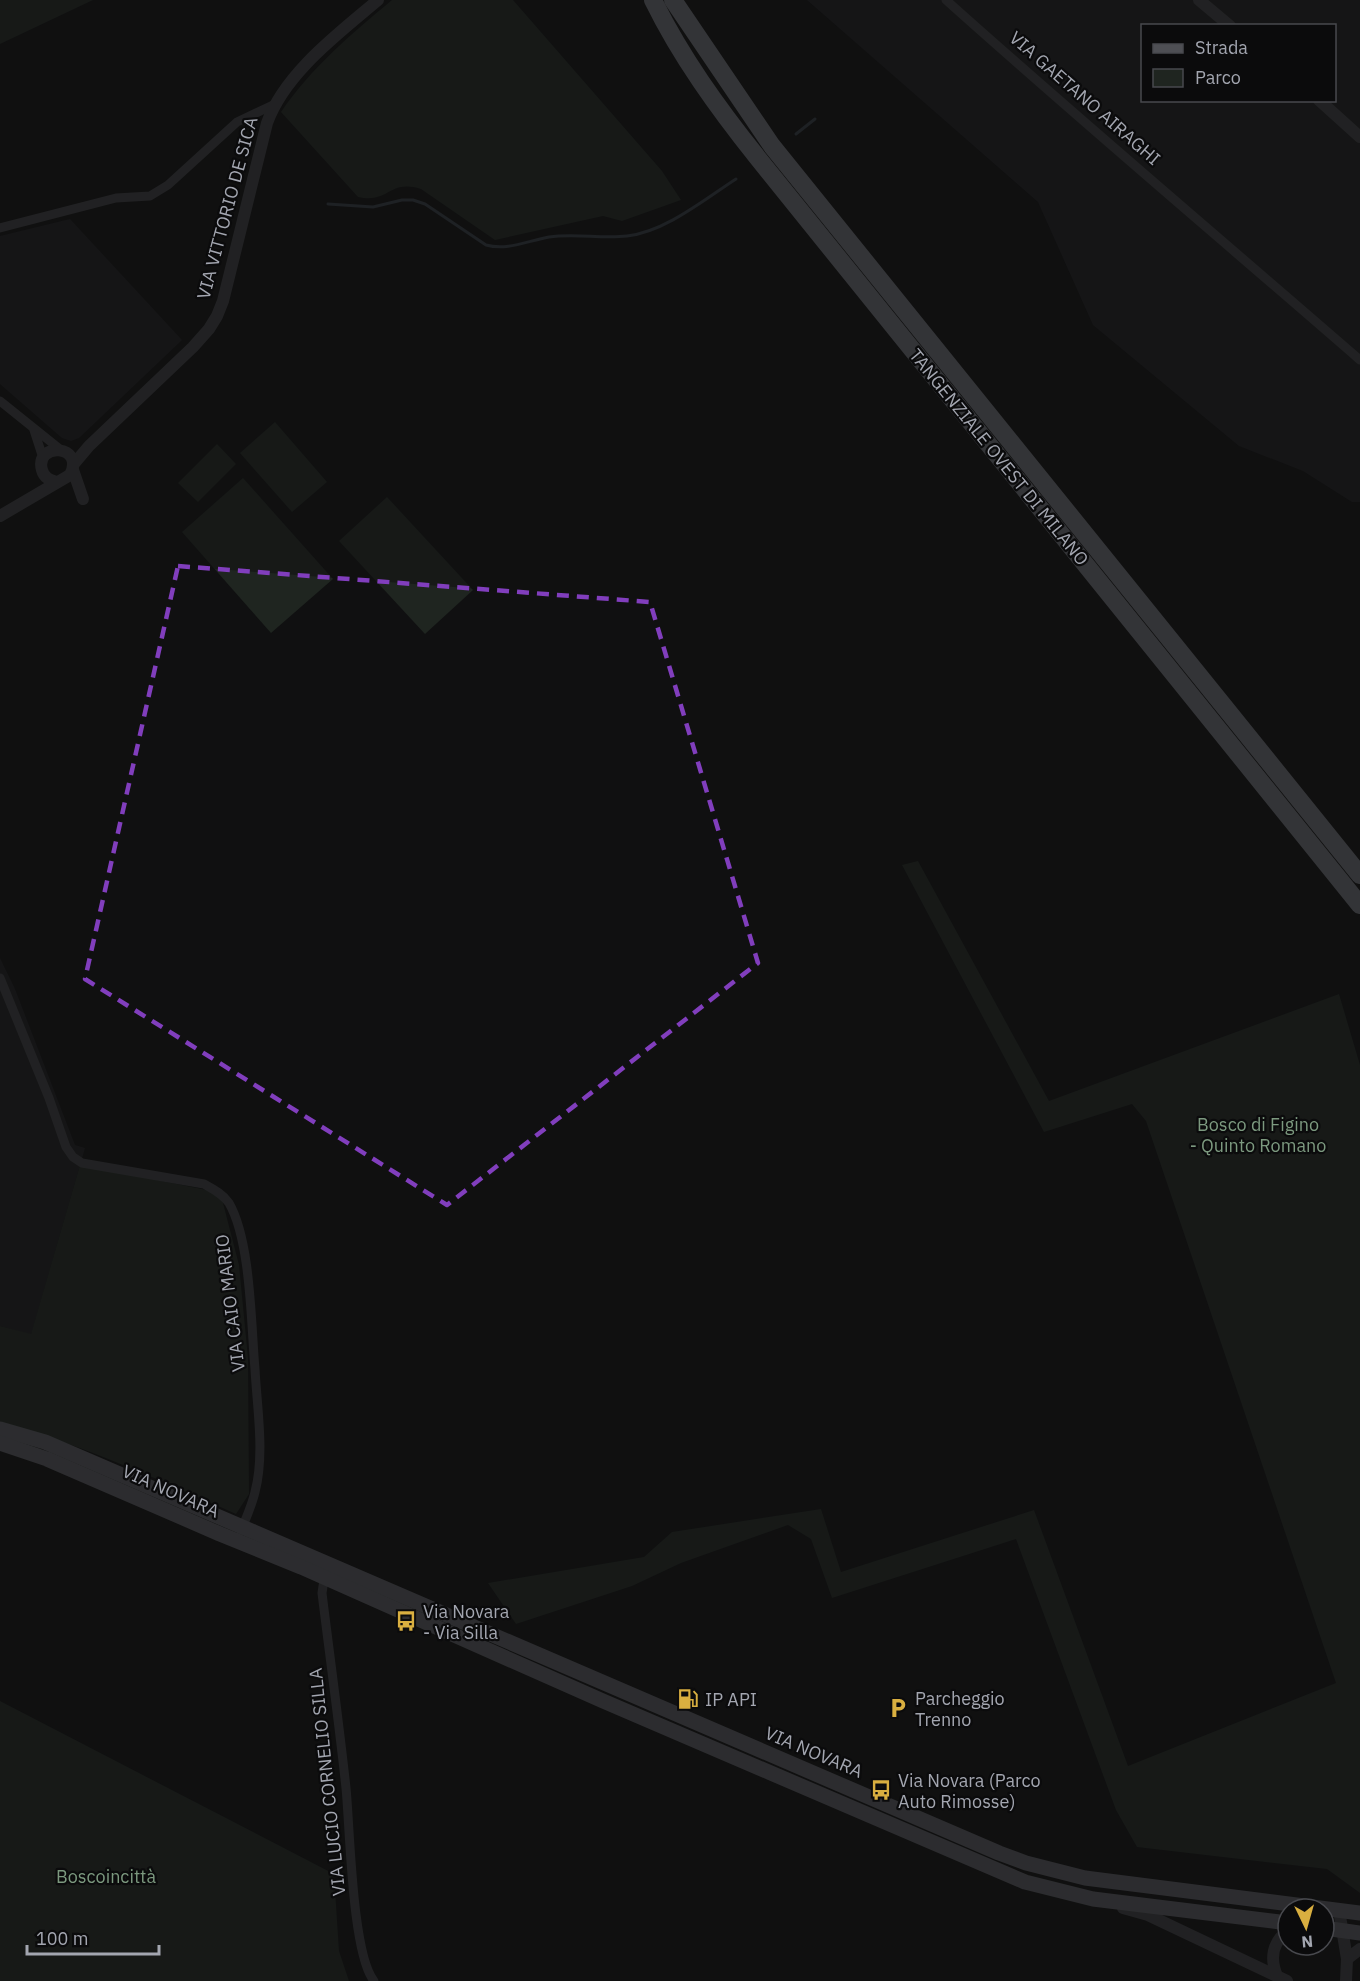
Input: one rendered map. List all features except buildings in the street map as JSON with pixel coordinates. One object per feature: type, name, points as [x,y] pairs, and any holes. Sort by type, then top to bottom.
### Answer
[{"type":"highway","name":"TANGENZIALE OVEST DI MILANO","points":[[653,0],[673,38],[711,97],[757,157],[1360,904]]},
{"type":"highway","name":"TANGENZIALE OVEST DI MILANO","points":[[673,0],[772,146],[1360,875]]},
{"type":"main road","name":"VIA NOVARA","points":[[0,1429],[45,1442],[243,1526],[999,1853],[1026,1863],[1085,1878],[1276,1904]]},
{"type":"main road","name":"VIA NOVARA","points":[[0,1443],[57,1463],[1011,1876],[1041,1887],[1093,1899],[1276,1922]]},
{"type":"main road","name":"VIA NOVARA","points":[[1336,1910],[1360,1913]]},
{"type":"main road","points":[[1336,1929],[1360,1933]]},
{"type":"street","points":[[0,228],[116,198],[150,196],[160,191],[237,122],[273,105],[304,67],[378,0]]},
{"type":"street","name":"VIA GAETANO AIRAGHI","points":[[945,0],[1360,360]]},
{"type":"street","points":[[1199,0],[1228,24]]},
{"type":"street","points":[[1321,102],[1360,137]]},
{"type":"street","name":"VIA VITTORIO DE SICA","points":[[0,516],[67,478],[89,447],[193,347],[217,316],[223,302],[273,105]]},
{"type":"street","points":[[245,118],[267,123]]},
{"type":"street","points":[[0,401],[73,460],[81,496],[60,481],[47,478],[44,474],[43,459],[34,430]]},
{"type":"street","points":[[43,459],[51,451],[89,447]]},
{"type":"street","name":"VIA VITTORIO DE SICA","points":[[27,501],[44,474]]},
{"type":"street","name":"VIA CAIO MARIO","points":[[0,978],[49,1098],[66,1147],[73,1157],[82,1163],[204,1184],[221,1194],[233,1212],[245,1256],[260,1445],[256,1492],[237,1541]]},
{"type":"street","points":[[325,1562],[325,1578]]},
{"type":"street","name":"VIA LUCIO CORNELIO SILLA","points":[[325,1578],[322,1593],[346,1789],[360,1945],[369,1975],[374,1981]]},
{"type":"street","name":"VIA NOVARA","points":[[1093,1899],[1148,1915],[1282,1979]]},
{"type":"street","points":[[1339,1910],[1347,1959],[1344,1979]]},
{"type":"street","name":"VIA NOVARA","points":[[1276,1944],[1273,1965],[1282,1979]]},
{"type":"street","points":[[1347,1959],[1360,1949]]},
{"type":"highlighted area","points":[[178,566],[650,602],[758,963],[447,1205],[85,979]]},
{"type":"shaded area","points":[[807,0],[1360,0],[1360,502],[1352,502],[1303,471],[1239,446],[1093,325],[1038,202]]},
{"type":"shaded area","points":[[70,219],[182,340],[79,438],[71,441],[62,438],[0,384],[0,236]]},
{"type":"shaded area","points":[[0,958],[15,989],[75,1145],[85,1148],[31,1335],[0,1326]]},
{"type":"green space","points":[[0,0],[93,0],[0,44]]},
{"type":"green space","points":[[392,0],[513,0],[662,171],[681,200],[622,221],[603,216],[495,240],[421,189],[402,187],[377,197],[358,197],[281,112],[318,66]]},
{"type":"green space","points":[[275,422],[327,482],[292,512],[240,453]]},
{"type":"green space","points":[[217,444],[236,464],[198,502],[178,483]]},
{"type":"green space","points":[[243,478],[333,579],[271,633],[182,532]]},
{"type":"green space","points":[[387,497],[473,590],[425,634],[339,541]]},
{"type":"green space","name":"Bosco di Figino - Quinto Romano","points":[[918,861],[1049,1101],[1339,994],[1360,1065],[1360,1893],[1327,1869],[1137,1847],[1116,1810],[1016,1539],[832,1598],[811,1539],[788,1525],[681,1563],[632,1586],[516,1624],[488,1583],[644,1557],[672,1532],[821,1509],[841,1572],[1034,1510],[1128,1766],[1336,1683],[1146,1121],[1132,1104],[1044,1132],[902,865]]},
{"type":"green space","points":[[80,1165],[207,1190],[222,1199],[239,1265],[248,1358],[249,1494],[236,1514],[90,1452],[0,1423],[0,1326],[31,1334]]},
{"type":"green space","name":"Boscoincittà","points":[[0,1701],[334,1874],[339,1951],[349,1981],[0,1981]]},
{"type":"waterway","points":[[796,134],[815,119]]},
{"type":"waterway","points":[[328,204],[373,207],[402,200],[413,200],[425,204],[486,245],[502,247],[549,237],[617,237],[641,233],[684,214],[736,179]]},
{"type":"place","name":"Via Novara - Via Silla","points":[[406,1621]]},
{"type":"place","name":"IP API","points":[[688,1699]]},
{"type":"place","name":"Parcheggio Trenno","points":[[898,1708]]},
{"type":"place","name":"Via Novara (Parco Auto Rimosse)","points":[[881,1790]]}]
